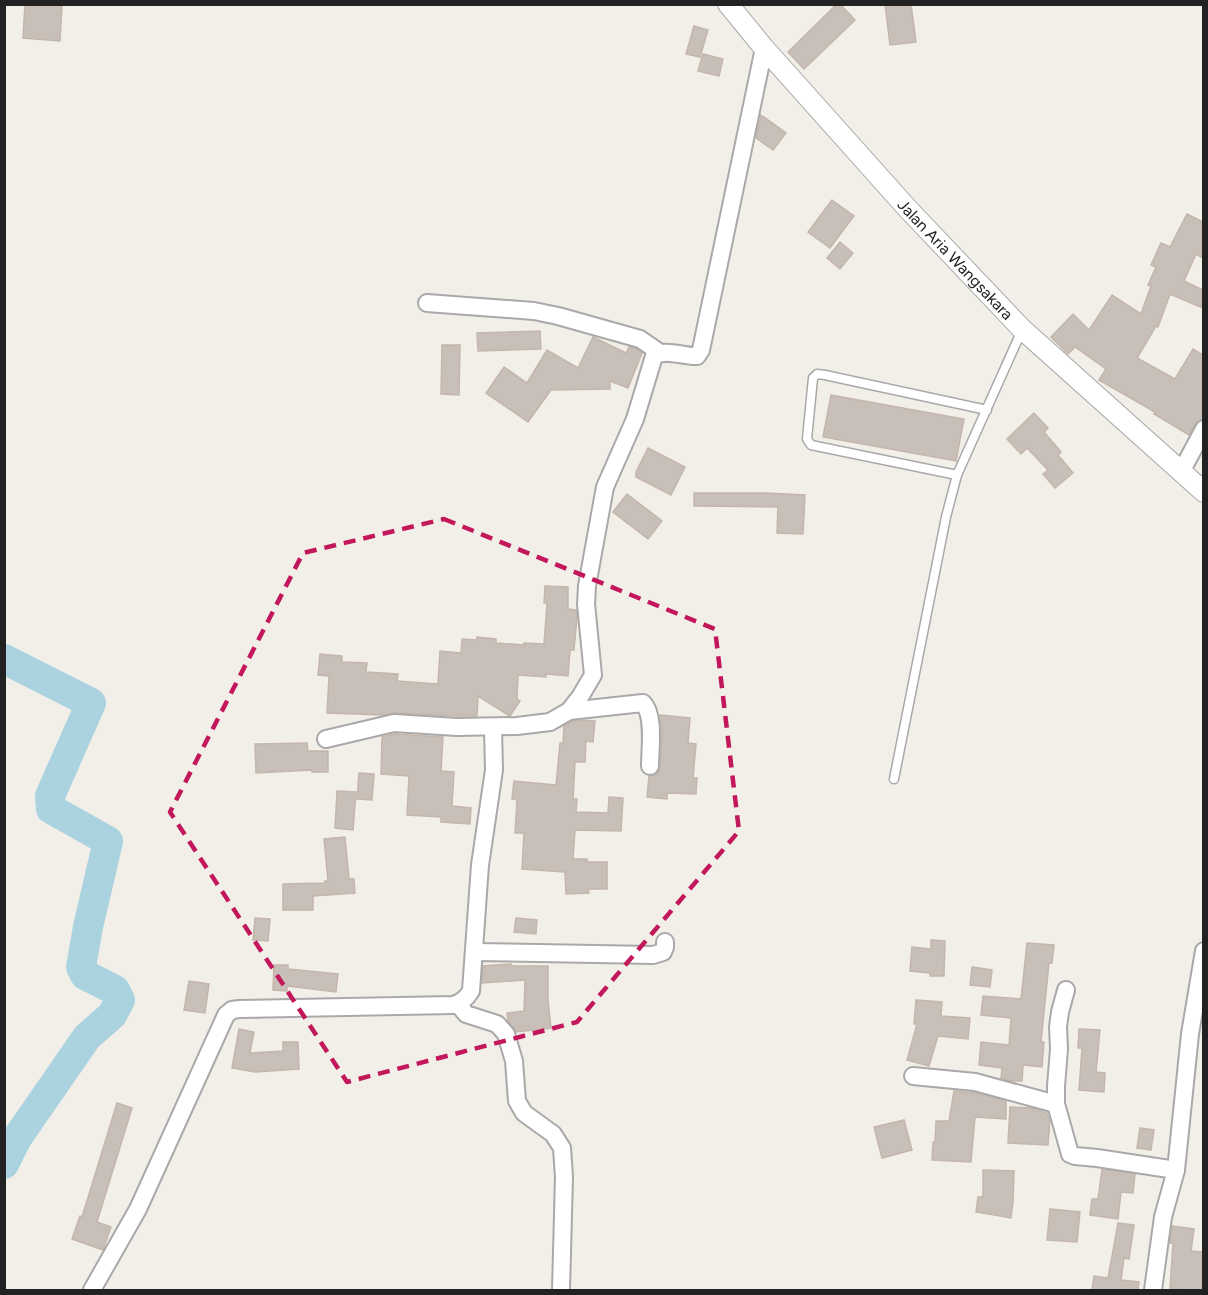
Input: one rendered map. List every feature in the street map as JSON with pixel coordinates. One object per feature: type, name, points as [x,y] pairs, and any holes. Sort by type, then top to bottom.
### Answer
[{"type":"street","name":"Jalan Aria Wangsakara","points":[[728,4],[764,48],[907,208],[1022,329],[1203,492]]},
{"type":"street","points":[[427,303],[534,311],[640,339],[659,352],[688,357],[697,356],[701,350],[764,48]]},
{"type":"street","points":[[326,739],[394,723],[493,728],[517,726],[550,722],[569,711],[592,675],[586,604],[587,586],[605,487],[635,419],[654,356],[659,352]]},
{"type":"street","points":[[1181,472],[1203,429]]},
{"type":"street","points":[[569,711],[643,703],[648,708],[650,721],[650,766]]},
{"type":"street","points":[[92,1290],[138,1209],[226,1015],[232,1010],[458,1004],[467,997],[471,991],[480,865],[494,770],[493,728]]},
{"type":"street","points":[[474,951],[653,955],[663,952],[665,942]]},
{"type":"street","points":[[1153,1290],[1163,1217],[1176,1170],[1197,1035],[1203,951]]},
{"type":"street","points":[[1066,990],[1058,1027],[1056,1104],[1071,1154],[1176,1170]]},
{"type":"street","points":[[458,1004],[466,1014],[497,1024],[506,1034],[514,1061],[517,1101],[524,1113],[553,1134],[562,1148],[564,1177],[561,1290]]},
{"type":"street","points":[[913,1076],[975,1082],[1056,1104]]},
{"type":"lane","points":[[894,779],[946,518],[957,475],[1022,329]]},
{"type":"lane","points":[[957,475],[811,445],[807,439],[813,378],[817,374],[825,375],[987,410]]},
{"type":"highlighted area","points":[[444,519],[715,629],[739,831],[577,1022],[347,1082],[170,812],[303,553]]},
{"type":"building","points":[[25,4],[62,5],[60,41],[23,38]]},
{"type":"building","points":[[837,4],[840,4],[855,20],[804,69],[788,52]]},
{"type":"building","points":[[885,4],[911,4],[916,42],[890,45]]},
{"type":"building","points":[[694,26],[708,30],[700,57],[686,54]]},
{"type":"building","points":[[703,54],[723,59],[719,76],[698,71]]},
{"type":"building","points":[[761,115],[786,133],[773,150],[756,138]]},
{"type":"building","points":[[832,200],[854,216],[830,248],[808,232]]},
{"type":"building","points":[[1187,214],[1203,222],[1203,258],[1196,254],[1184,281],[1203,290],[1203,308],[1170,294],[1158,327],[1156,326],[1137,358],[1175,379],[1193,349],[1203,355],[1203,419],[1195,424],[1189,435],[1154,414],[1155,412],[1099,380],[1106,369],[1075,347],[1068,354],[1051,337],[1073,314],[1089,330],[1112,295],[1141,314],[1151,286],[1148,285],[1156,267],[1151,265],[1161,243],[1170,247]]},
{"type":"building","points":[[840,242],[853,253],[840,269],[827,258]]},
{"type":"building","points":[[540,331],[541,349],[478,351],[477,333]]},
{"type":"building","points":[[593,337],[626,353],[629,347],[642,353],[628,388],[610,381],[610,389],[551,390],[528,422],[486,393],[504,367],[527,383],[547,350],[578,368]]},
{"type":"building","points":[[442,345],[460,345],[459,395],[441,394]]},
{"type":"building","points":[[831,395],[964,419],[956,461],[823,437]]},
{"type":"building","points":[[1034,413],[1048,428],[1044,432],[1061,452],[1058,455],[1073,473],[1055,488],[1043,474],[1048,470],[1027,448],[1021,454],[1007,439]]},
{"type":"building","points":[[648,448],[685,467],[671,495],[636,477],[636,472]]},
{"type":"building","points":[[694,493],[805,495],[803,534],[777,533],[778,507],[694,506]]},
{"type":"building","points":[[627,494],[662,521],[648,539],[613,512]]},
{"type":"building","points":[[545,586],[568,587],[568,609],[576,610],[574,650],[570,650],[568,676],[518,675],[517,699],[520,701],[510,716],[478,696],[477,716],[327,713],[329,676],[318,675],[320,654],[342,656],[342,662],[367,663],[366,672],[398,674],[397,681],[438,684],[440,651],[461,653],[462,639],[477,640],[477,637],[496,639],[496,643],[544,644],[547,603],[544,603]]},
{"type":"building","points":[[660,715],[690,718],[688,743],[696,744],[693,778],[697,778],[696,794],[667,793],[667,799],[647,797],[649,776],[655,775],[660,767],[662,733]]},
{"type":"building","points":[[572,721],[595,721],[593,742],[586,741],[585,762],[575,762],[573,799],[577,799],[576,812],[608,813],[609,797],[623,798],[621,831],[575,830],[573,859],[607,862],[607,889],[588,889],[589,893],[566,894],[565,872],[522,869],[524,833],[515,833],[517,800],[512,799],[514,781],[556,785],[564,726]]},
{"type":"building","points":[[395,734],[443,737],[441,771],[454,772],[452,806],[471,808],[470,824],[441,822],[441,817],[407,815],[409,776],[381,774],[382,737]]},
{"type":"building","points":[[307,743],[308,751],[328,751],[328,772],[312,772],[312,770],[256,773],[255,744]]},
{"type":"building","points":[[359,773],[374,774],[372,800],[357,799]]},
{"type":"building","points":[[337,791],[356,792],[353,830],[335,828]]},
{"type":"building","points":[[345,837],[349,879],[354,879],[355,893],[313,896],[313,910],[283,910],[283,884],[328,881],[324,839]]},
{"type":"building","points":[[255,918],[270,919],[268,941],[253,940]]},
{"type":"building","points":[[516,918],[537,920],[536,934],[514,932]]},
{"type":"building","points":[[931,940],[945,941],[944,976],[930,976],[930,973],[910,971],[912,947],[931,949]]},
{"type":"building","points":[[1027,943],[1054,945],[1052,963],[1049,963],[1041,1042],[1044,1042],[1042,1067],[1023,1065],[1022,1081],[1010,1081],[1001,1078],[1002,1068],[979,1065],[981,1042],[1009,1045],[1011,1018],[981,1015],[983,996],[1021,999]]},
{"type":"building","points":[[511,964],[512,966],[548,966],[551,1028],[516,1032],[508,1021],[507,1013],[524,1011],[525,980],[482,983],[483,966]]},
{"type":"building","points":[[274,965],[288,965],[288,969],[338,974],[336,992],[287,986],[287,991],[273,990]]},
{"type":"building","points":[[972,967],[992,970],[990,987],[970,985]]},
{"type":"building","points":[[189,981],[209,984],[205,1013],[184,1010]]},
{"type":"building","points":[[916,1000],[942,1002],[941,1016],[970,1018],[968,1039],[938,1036],[929,1066],[907,1060],[917,1024],[914,1024]]},
{"type":"building","points":[[239,1029],[254,1032],[250,1053],[283,1051],[283,1042],[298,1042],[299,1069],[255,1072],[232,1068]]},
{"type":"building","points":[[1079,1029],[1100,1030],[1096,1072],[1105,1073],[1104,1092],[1079,1090],[1082,1048],[1078,1048]]},
{"type":"building","points":[[954,1091],[975,1093],[1006,1101],[1006,1119],[975,1117],[971,1162],[932,1160],[936,1121],[949,1121]]},
{"type":"building","points":[[117,1103],[132,1108],[97,1222],[111,1227],[103,1250],[72,1239],[80,1216],[82,1217]]},
{"type":"building","points":[[1010,1107],[1032,1108],[1047,1113],[1050,1120],[1048,1145],[1008,1143]]},
{"type":"building","points":[[904,1120],[912,1150],[882,1158],[874,1127]]},
{"type":"building","points":[[1140,1128],[1154,1130],[1151,1150],[1137,1148]]},
{"type":"building","points":[[1102,1169],[1135,1174],[1133,1193],[1121,1192],[1118,1219],[1090,1215],[1092,1199],[1098,1199]]},
{"type":"building","points":[[983,1170],[1014,1171],[1011,1218],[976,1212],[978,1197],[983,1197]]},
{"type":"building","points":[[1050,1209],[1080,1212],[1077,1242],[1047,1240]]},
{"type":"building","points":[[1118,1223],[1134,1225],[1129,1259],[1124,1258],[1121,1280],[1139,1282],[1138,1290],[1092,1290],[1094,1276],[1108,1278]]},
{"type":"building","points":[[1172,1226],[1194,1229],[1191,1251],[1203,1252],[1203,1290],[1170,1289]]},
{"type":"waterway","points":[[4,659],[91,703],[50,796],[51,809],[108,841],[81,967],[85,975],[115,990],[120,1000],[112,1015],[87,1037],[17,1138],[4,1164]]}]
